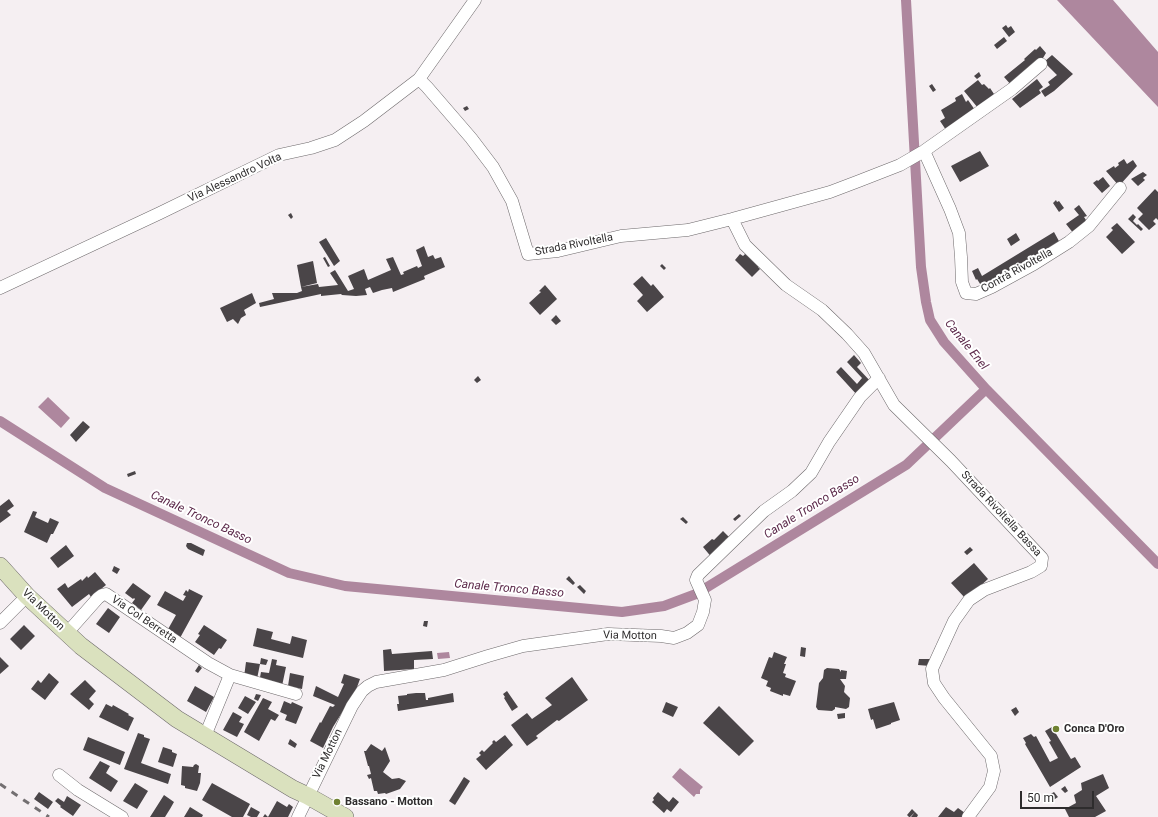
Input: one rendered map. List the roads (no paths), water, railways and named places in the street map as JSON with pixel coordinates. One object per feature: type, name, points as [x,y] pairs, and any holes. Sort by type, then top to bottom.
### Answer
[{"type":"main road","name":"Via Motton","points":[[0,566],[27,596],[81,646],[177,719],[293,789],[345,817]]},
{"type":"street","name":"Via Alessandro Volta","points":[[0,288],[160,213],[278,155],[311,148],[335,140],[364,121],[419,79],[475,0]]},
{"type":"street","points":[[732,219],[830,192],[900,165],[924,151],[1012,89],[1041,64]]},
{"type":"street","name":"Strada Rivoltella","points":[[419,79],[471,138],[493,167],[512,201],[528,254],[558,250],[621,236],[688,230],[732,219]]},
{"type":"street","name":"Contrà Rivoltella","points":[[924,151],[959,233],[962,282],[966,293],[976,294],[992,287],[1034,264],[1069,242],[1089,226],[1120,188]]},
{"type":"street","name":"Strada Rivoltella Bassa","points":[[732,219],[746,245],[786,285],[822,310],[847,334],[864,353],[894,406],[936,445],[1042,558],[1041,566],[1030,572],[984,590],[969,600],[954,621],[932,669],[934,683],[944,698],[991,756],[994,770],[990,787],[968,817]]},
{"type":"street","name":"Via Motton","points":[[308,796],[352,706],[362,691],[376,682],[444,670],[523,646],[608,634],[661,636],[674,638],[687,634],[698,625],[703,612],[705,600],[696,580],[698,575],[764,511],[792,491],[810,473],[860,397],[879,378]]},
{"type":"street","name":"Via Col Berretta","points":[[67,633],[98,598],[106,594],[208,663],[230,675],[296,694]]},
{"type":"street","points":[[0,623],[27,596]]},
{"type":"street","points":[[205,736],[230,675]]},
{"type":"street","points":[[59,775],[78,790],[122,817]]},
{"type":"street","points":[[298,817],[308,796]]},
{"type":"waterway","name":"Canale Enel","points":[[906,0],[921,267],[930,320],[944,342],[986,389],[1158,564]]},
{"type":"waterway","name":"Canale Tronco Basso","points":[[0,421],[105,488],[289,573],[345,586],[622,612],[664,606],[696,594],[906,465],[986,389]]},
{"type":"railway","points":[[0,784],[49,817]]},
{"type":"place","name":"Conca D'Oro","points":[[1056,729]]},
{"type":"place","name":"Bassano - Motton","points":[[337,802]]}]
